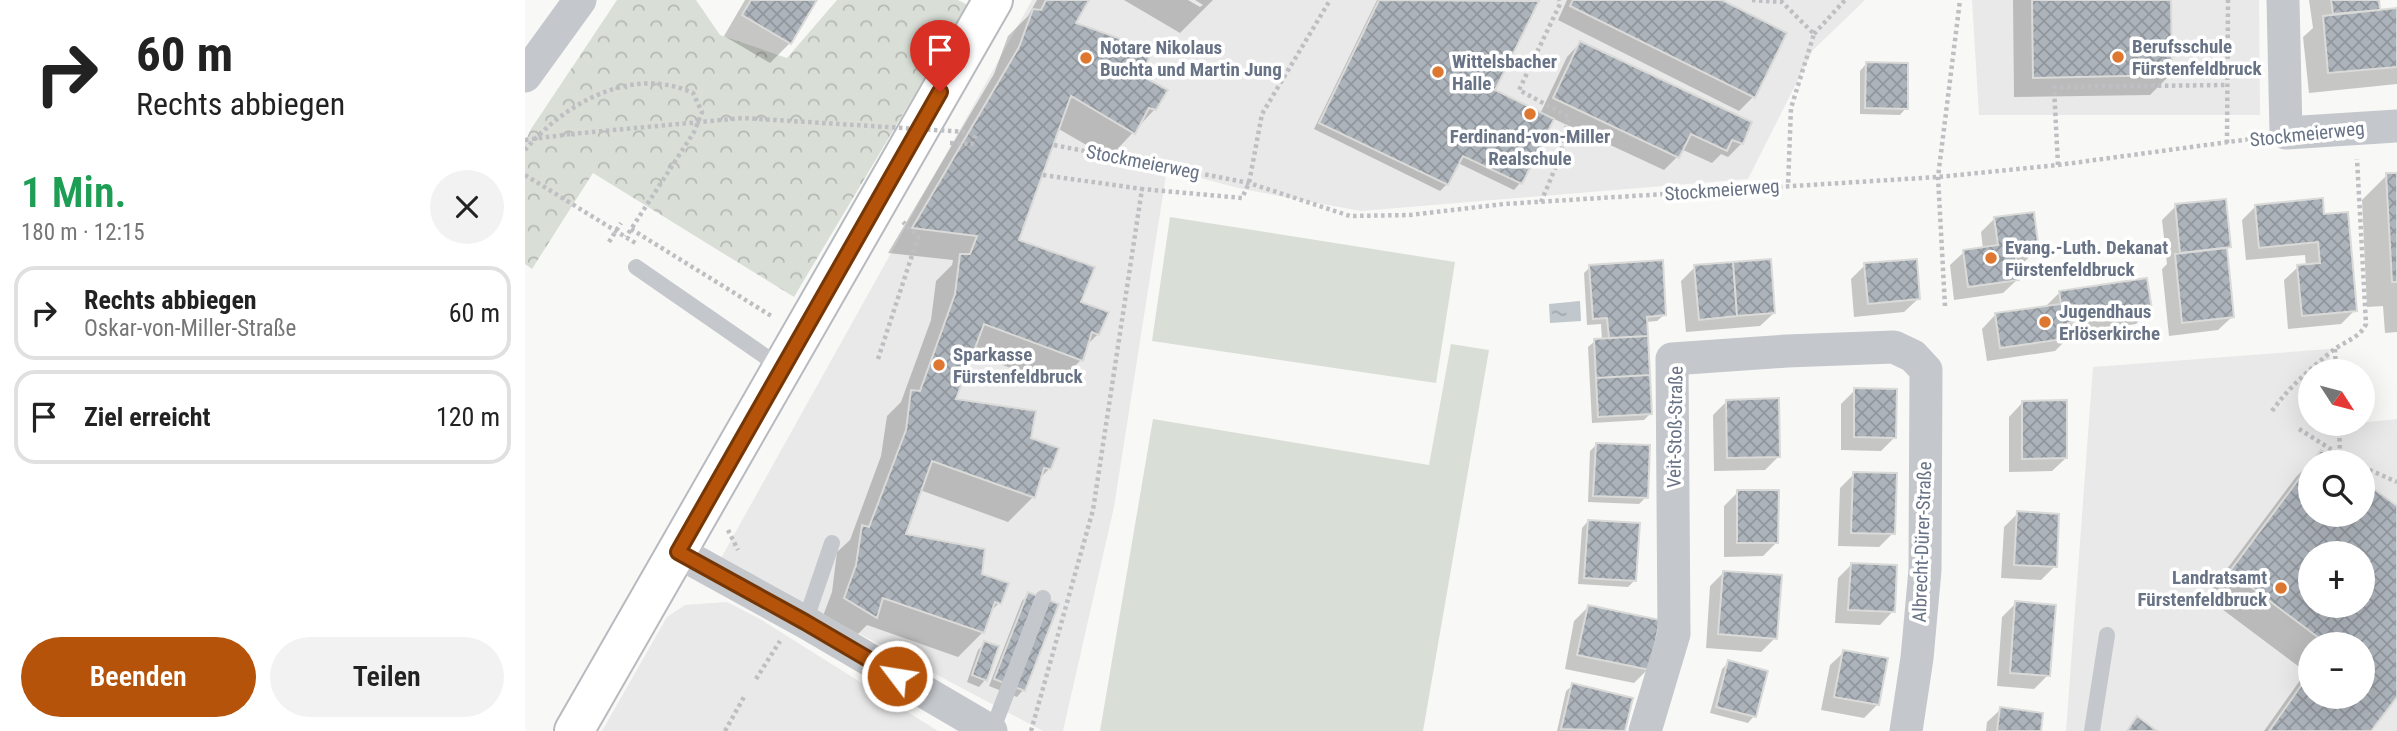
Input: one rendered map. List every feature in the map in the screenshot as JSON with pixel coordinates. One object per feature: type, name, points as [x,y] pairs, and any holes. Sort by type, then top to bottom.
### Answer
[{"type":"main road","points":[[574,731],[993,0]]},
{"type":"street","points":[[525,76],[580,0]]},
{"type":"street","points":[[2283,0],[2286,133]]},
{"type":"street","name":"Stockmeierweg","points":[[2286,133],[2397,126]]},
{"type":"street","name":"Veit-Stoß-Straße","points":[[1645,731],[1674,634],[1672,359],[1787,351],[1894,348],[1913,356]]},
{"type":"street","name":"Albrecht-Dürer-Straße","points":[[1906,731],[1917,659],[1925,570],[1926,370],[1913,356]]},
{"type":"street","points":[[678,552],[793,630],[978,727]]},
{"type":"lane","points":[[636,267],[782,368]]},
{"type":"lane","points":[[793,630],[832,543]]},
{"type":"lane","points":[[978,727],[1043,598]]},
{"type":"lane","points":[[2092,731],[2107,635]]},
{"type":"path","points":[[1044,176],[1242,198],[1249,183],[1262,114],[1330,0]]},
{"type":"path","points":[[1541,202],[1559,159],[1569,117],[1519,90],[1560,4],[1559,0]]},
{"type":"path","points":[[1752,0],[1782,2],[1814,34]]},
{"type":"path","points":[[1788,186],[1791,108],[1814,34],[1845,0]]},
{"type":"path","points":[[1945,306],[1938,177],[1960,0]]},
{"type":"path","points":[[2227,143],[2228,0]]},
{"type":"path","points":[[525,150],[535,138],[571,108],[608,90],[631,85],[664,83],[693,93],[702,112],[694,132],[626,237]]},
{"type":"path","points":[[2058,164],[2053,87],[2227,85]]},
{"type":"path","points":[[525,140],[743,118],[967,132]]},
{"type":"path","points":[[2272,411],[2290,386],[2335,348],[2362,332],[2366,324],[2355,130]]},
{"type":"path","points":[[960,143],[972,144],[977,132]]},
{"type":"path","name":"Stockmeierweg","points":[[1054,145],[1249,183],[1350,216],[1410,215],[1541,202],[1938,177],[2227,143],[2286,133]]},
{"type":"path","points":[[525,175],[641,246]]},
{"type":"path","points":[[1031,731],[1093,510],[1142,189]]},
{"type":"path","points":[[878,359],[918,237],[897,217]]},
{"type":"path","points":[[609,242],[621,223]]},
{"type":"path","points":[[631,229],[779,321]]},
{"type":"path","points":[[2335,348],[2335,359]]},
{"type":"path","points":[[2309,436],[2330,450]]},
{"type":"path","points":[[2375,472],[2397,482]]},
{"type":"path","points":[[757,679],[793,630]]},
{"type":"path","points":[[725,731],[744,697]]},
{"type":"shaded area","points":[[1032,0],[1865,0],[1813,50],[1748,179],[1361,211],[1242,189],[1167,169],[1114,507],[1063,731],[1043,731],[720,560]]},
{"type":"shaded area","name":"Berufsschule Fürstenfeldbruck","points":[[1972,0],[2259,0],[2260,115],[1979,115]]},
{"type":"shaded area","points":[[2329,349],[2330,359],[2298,359],[2298,436],[2375,436],[2375,421],[2397,419],[2397,731],[2066,731],[2093,367]]},
{"type":"shaded area","points":[[727,602],[760,619],[938,731],[602,731],[667,617],[685,605]]},
{"type":"green space","points":[[617,0],[696,0],[720,35],[787,58],[837,0],[958,0],[968,5],[794,297],[593,173],[532,269],[525,264],[525,142]]},
{"type":"green space","points":[[1170,217],[1455,262],[1436,383],[1152,341]]},
{"type":"green space","points":[[1451,344],[1489,350],[1423,731],[1100,731],[1153,419],[1429,465]]},
{"type":"water","points":[[1580,301],[1581,321],[1550,323],[1549,304]]},
{"type":"building","points":[[751,0],[817,0],[791,44],[742,15]]},
{"type":"building","points":[[1046,0],[1089,0],[1076,23],[1152,50],[1142,76],[1168,90],[1156,110],[1149,108],[1135,134],[1071,96],[1019,240],[1095,267],[1081,302],[1109,312],[1099,335],[1092,332],[1083,361],[984,324],[956,399],[1036,411],[1031,438],[1059,448],[1051,469],[1044,468],[1035,498],[932,461],[906,534],[985,549],[982,574],[1009,583],[1001,604],[995,602],[984,633],[883,598],[877,618],[844,598],[856,565],[862,525],[869,527],[906,430],[911,390],[920,391],[955,294],[960,254],[970,254],[977,236],[912,228],[1019,47],[1033,9],[1041,10]]},
{"type":"building","points":[[1379,0],[1539,1],[1495,90],[1554,119],[1522,184],[1463,156],[1448,185],[1319,123]]},
{"type":"building","points":[[1573,0],[1722,0],[1787,33],[1755,98],[1570,6]]},
{"type":"building","points":[[2032,0],[2171,0],[2172,75],[2033,78]]},
{"type":"building","points":[[2331,0],[2379,0],[2380,10],[2333,14]]},
{"type":"building","points":[[2397,8],[2397,67],[2328,73],[2323,16]]},
{"type":"building","points":[[1580,41],[1752,122],[1743,144],[1732,140],[1727,151],[1691,134],[1679,158],[1553,98]]},
{"type":"building","points":[[1866,62],[1908,63],[1908,109],[1865,108]]},
{"type":"building","points":[[2386,173],[2397,173],[2397,282],[2392,282]]},
{"type":"building","points":[[2323,198],[2324,214],[2348,212],[2357,311],[2302,316],[2297,265],[2320,263],[2318,242],[2259,248],[2255,205]]},
{"type":"building","points":[[2226,199],[2231,247],[2180,253],[2175,204]]},
{"type":"building","points":[[2034,212],[2039,250],[2015,253],[2019,280],[1968,287],[1963,250],[1998,245],[1994,217]]},
{"type":"building","points":[[2227,248],[2234,317],[2182,323],[2175,254]]},
{"type":"building","points":[[1771,259],[1775,313],[1737,316],[1733,262]]},
{"type":"building","points":[[1917,259],[1920,299],[1868,304],[1864,263]]},
{"type":"building","points":[[1663,260],[1666,315],[1647,317],[1648,336],[1609,338],[1607,318],[1593,319],[1589,265]]},
{"type":"building","points":[[1733,262],[1737,316],[1699,320],[1694,265]]},
{"type":"building","points":[[2147,278],[2152,310],[2068,323],[2070,338],[2000,348],[1995,313],[2061,304],[2059,291]]},
{"type":"building","points":[[1648,336],[1650,375],[1596,378],[1594,339]]},
{"type":"building","points":[[1650,375],[1652,414],[1598,417],[1596,378]]},
{"type":"building","points":[[1854,388],[1897,389],[1896,438],[1854,437]]},
{"type":"building","points":[[1779,398],[1780,457],[1727,458],[1726,400]]},
{"type":"building","points":[[2067,400],[2067,458],[2022,459],[2022,401]]},
{"type":"building","points":[[1596,443],[1650,445],[1648,498],[1593,496]]},
{"type":"building","points":[[1853,472],[1897,473],[1895,534],[1851,533]]},
{"type":"building","name":"Landratsamt Fürstenfeldbruck","points":[[2298,480],[2298,527],[2375,527],[2375,490],[2397,506],[2397,697],[2371,731],[2269,731],[2298,690],[2298,709],[2375,709],[2375,632],[2311,632],[2230,571]]},
{"type":"building","points":[[1737,490],[1779,490],[1778,543],[1737,543]]},
{"type":"building","points":[[2017,511],[2059,514],[2057,567],[2014,565]]},
{"type":"building","points":[[1588,520],[1640,523],[1636,581],[1584,578]]},
{"type":"building","points":[[1851,563],[1897,565],[1895,612],[1848,610]]},
{"type":"building","points":[[1723,571],[1782,575],[1777,639],[1718,634]]},
{"type":"building","points":[[1028,592],[1059,604],[1025,691],[994,679]]},
{"type":"building","points":[[2015,601],[2056,605],[2050,676],[2010,673]]},
{"type":"building","points":[[1588,605],[1660,620],[1650,670],[1577,655]]},
{"type":"building","points":[[984,641],[999,646],[987,681],[972,675]]},
{"type":"building","points":[[1843,650],[1888,658],[1879,705],[1834,697]]},
{"type":"building","points":[[1728,660],[1768,671],[1756,717],[1716,707]]},
{"type":"building","points":[[1572,683],[1633,698],[1625,731],[1561,729]]},
{"type":"building","points":[[2000,707],[2043,713],[2041,731],[1997,731]]},
{"type":"building","points":[[2137,716],[2157,731],[2127,731]]},
{"type":"place","name":"Berufsschule Fürstenfeldbruck","points":[[2118,57]]},
{"type":"place","name":"Notare Nikolaus Buchta und Martin Jung","points":[[1086,58]]},
{"type":"place","name":"Wittelsbacher Halle","points":[[1438,72]]},
{"type":"place","name":"Ferdinand-von-Miller Realschule","points":[[1530,114]]},
{"type":"place","name":"Evang.-Luth. Dekanat Fürstenfeldbruck","points":[[1991,258]]},
{"type":"place","name":"Jugendhaus Erlöserkirche","points":[[2045,322]]},
{"type":"place","name":"Sparkasse Fürstenfeldbruck","points":[[939,365]]},
{"type":"place","name":"Landratsamt Fürstenfeldbruck","points":[[2281,588]]},
{"type":"route","points":[[897,676],[678,552],[940,92]]}]
